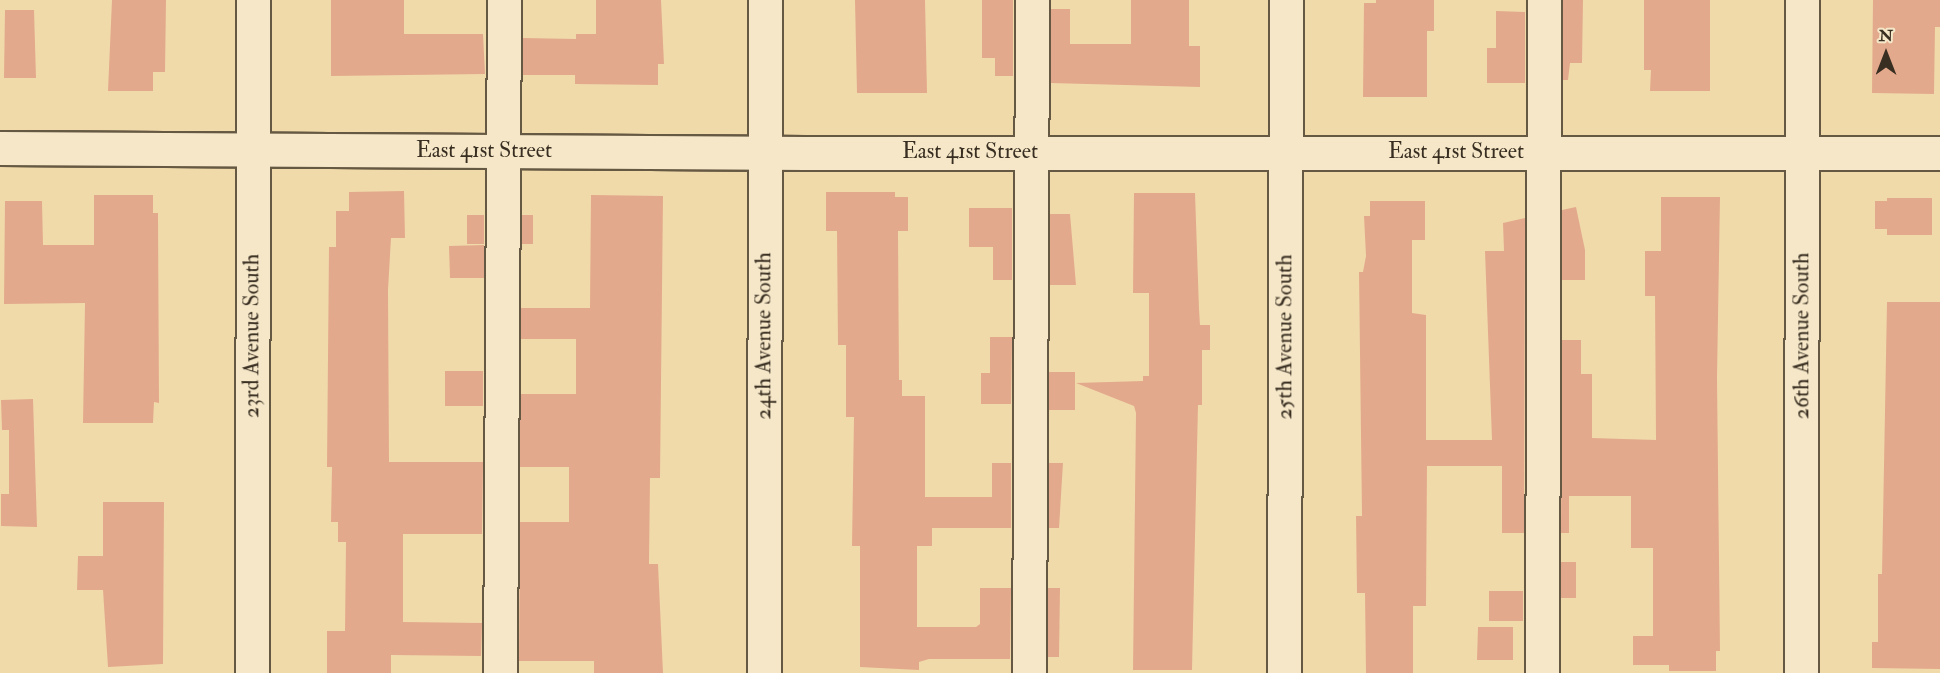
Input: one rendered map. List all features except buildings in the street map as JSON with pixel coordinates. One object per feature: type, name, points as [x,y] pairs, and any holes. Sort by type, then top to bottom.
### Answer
[{"type":"street","name":"23rd Avenue South","points":[[252,673],[253,0]]},
{"type":"street","points":[[500,673],[505,151],[504,0]]},
{"type":"street","name":"24th Avenue South","points":[[764,673],[765,0]]},
{"type":"street","points":[[1029,673],[1032,0]]},
{"type":"street","name":"25th Avenue South","points":[[1284,673],[1286,0]]},
{"type":"street","points":[[1542,673],[1544,0]]},
{"type":"street","name":"26th Avenue South","points":[[1801,673],[1802,0]]},
{"type":"street","name":"East 41st Street","points":[[0,148],[765,152],[1285,150],[1544,153],[1940,153]]}]
